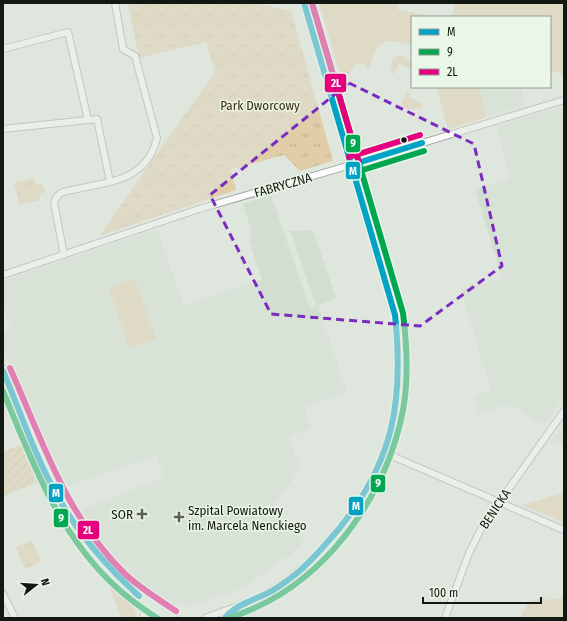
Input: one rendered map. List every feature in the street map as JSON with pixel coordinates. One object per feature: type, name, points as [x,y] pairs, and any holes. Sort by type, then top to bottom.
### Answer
[{"type":"main road","points":[[3,371],[49,480],[73,523],[104,563],[121,581],[139,596],[172,618]]},
{"type":"street","points":[[64,255],[54,202],[58,194],[125,178],[140,167],[155,148],[157,138],[136,56],[124,49],[114,3]]},
{"type":"street","points":[[205,618],[266,594],[293,575],[317,554],[342,526],[365,493],[385,453],[395,414],[400,359],[395,315],[304,3]]},
{"type":"street","points":[[3,49],[68,32],[88,120]]},
{"type":"street","name":"FABRYCZNA","points":[[3,274],[199,210],[564,100]]},
{"type":"street","points":[[3,128],[97,119],[110,182]]},
{"type":"street","name":"BENICKA","points":[[445,618],[469,553],[483,525],[564,411]]},
{"type":"street","points":[[385,453],[564,530]]},
{"type":"street","points":[[3,594],[15,618]]},
{"type":"street","points":[[139,596],[144,611],[144,618]]},
{"type":"street","points":[[225,618],[235,607]]},
{"type":"highlighted area","points":[[349,83],[474,144],[502,266],[420,326],[271,314],[210,195]]},
{"type":"shaded area","points":[[478,88],[520,88],[525,105],[487,117]]},
{"type":"shaded area","points":[[564,106],[564,397],[544,425],[509,404],[479,413],[474,396],[491,391],[461,290],[502,278],[475,189],[510,179],[497,126]]},
{"type":"shaded area","points":[[271,195],[310,309],[316,306],[290,231],[313,230],[336,298],[318,305],[347,392],[304,406],[311,429],[289,437],[300,468],[270,511],[304,541],[291,554],[251,582],[231,592],[195,605],[178,605],[163,601],[136,581],[105,550],[78,512],[164,478],[157,455],[64,487],[3,348],[3,332],[11,329],[3,306],[3,281],[157,230],[184,305],[262,280],[249,241],[251,230],[243,204]]},
{"type":"shaded area","points":[[564,423],[564,445],[549,443]]},
{"type":"green space","name":"Park Dworcowy","points":[[128,3],[257,3],[291,11],[333,161],[300,171],[284,155],[231,169],[236,190],[99,236],[215,72],[206,42],[139,58]]},
{"type":"green space","points":[[319,3],[398,3],[397,9],[430,16],[411,16],[411,45],[392,41],[385,42],[378,47],[372,59],[370,68],[367,69],[365,63],[354,66],[354,69],[350,70],[351,73],[341,77]]},
{"type":"green space","points":[[455,3],[564,3],[564,74],[551,71],[551,16],[450,16],[453,14]]},
{"type":"green space","points":[[402,55],[409,59],[411,70],[399,64],[393,75],[391,65],[393,60]]},
{"type":"green space","points":[[436,88],[478,88],[487,117],[448,129]]},
{"type":"green space","points":[[407,92],[411,94],[409,97],[423,104],[422,108],[411,109],[406,108],[401,104]]},
{"type":"green space","points":[[34,178],[36,185],[42,183],[45,192],[39,194],[40,200],[20,205],[14,183]]},
{"type":"green space","points":[[135,279],[156,339],[129,348],[109,288]]},
{"type":"green space","points":[[24,443],[39,482],[3,496],[3,452]]},
{"type":"green space","points":[[564,493],[564,523],[522,505]]},
{"type":"green space","points":[[32,540],[41,562],[25,569],[16,547]]},
{"type":"green space","points":[[106,580],[130,601],[136,612],[137,618],[122,618]]},
{"type":"green space","points":[[544,595],[545,599],[531,618],[520,618],[528,602],[543,598]]},
{"type":"green space","points":[[564,597],[564,618],[532,618],[546,599],[551,600]]},
{"type":"transit line","name":"M","points":[[225,618],[234,610],[249,601],[282,585],[302,569],[338,530],[357,504],[372,479],[383,454],[391,429],[396,403],[398,375],[395,315],[304,3]]},
{"type":"transit line","name":"9","points":[[229,618],[256,608],[281,594],[304,578],[325,559],[344,537],[375,490],[387,464],[396,437],[405,398],[407,362],[403,313],[312,3]]},
{"type":"transit line","name":"2L","points":[[312,3],[359,163]]},
{"type":"transit line","name":"2L","points":[[349,157],[420,135]]},
{"type":"transit line","name":"M","points":[[351,165],[422,143]]},
{"type":"transit line","name":"9","points":[[353,173],[424,151]]},
{"type":"transit line","name":"2L","points":[[10,368],[57,477],[86,527],[104,551],[125,574],[143,589],[176,611]]},
{"type":"transit line","name":"M","points":[[3,371],[42,466],[66,511],[94,550],[139,596]]},
{"type":"transit line","name":"9","points":[[3,391],[36,470],[62,520],[78,544],[116,587],[136,604],[157,618]]},
{"type":"place","name":"SOR","points":[[142,514]]},
{"type":"place","name":"Szpital Powiatowy im. Marcela Nenckiego","points":[[179,517]]}]
